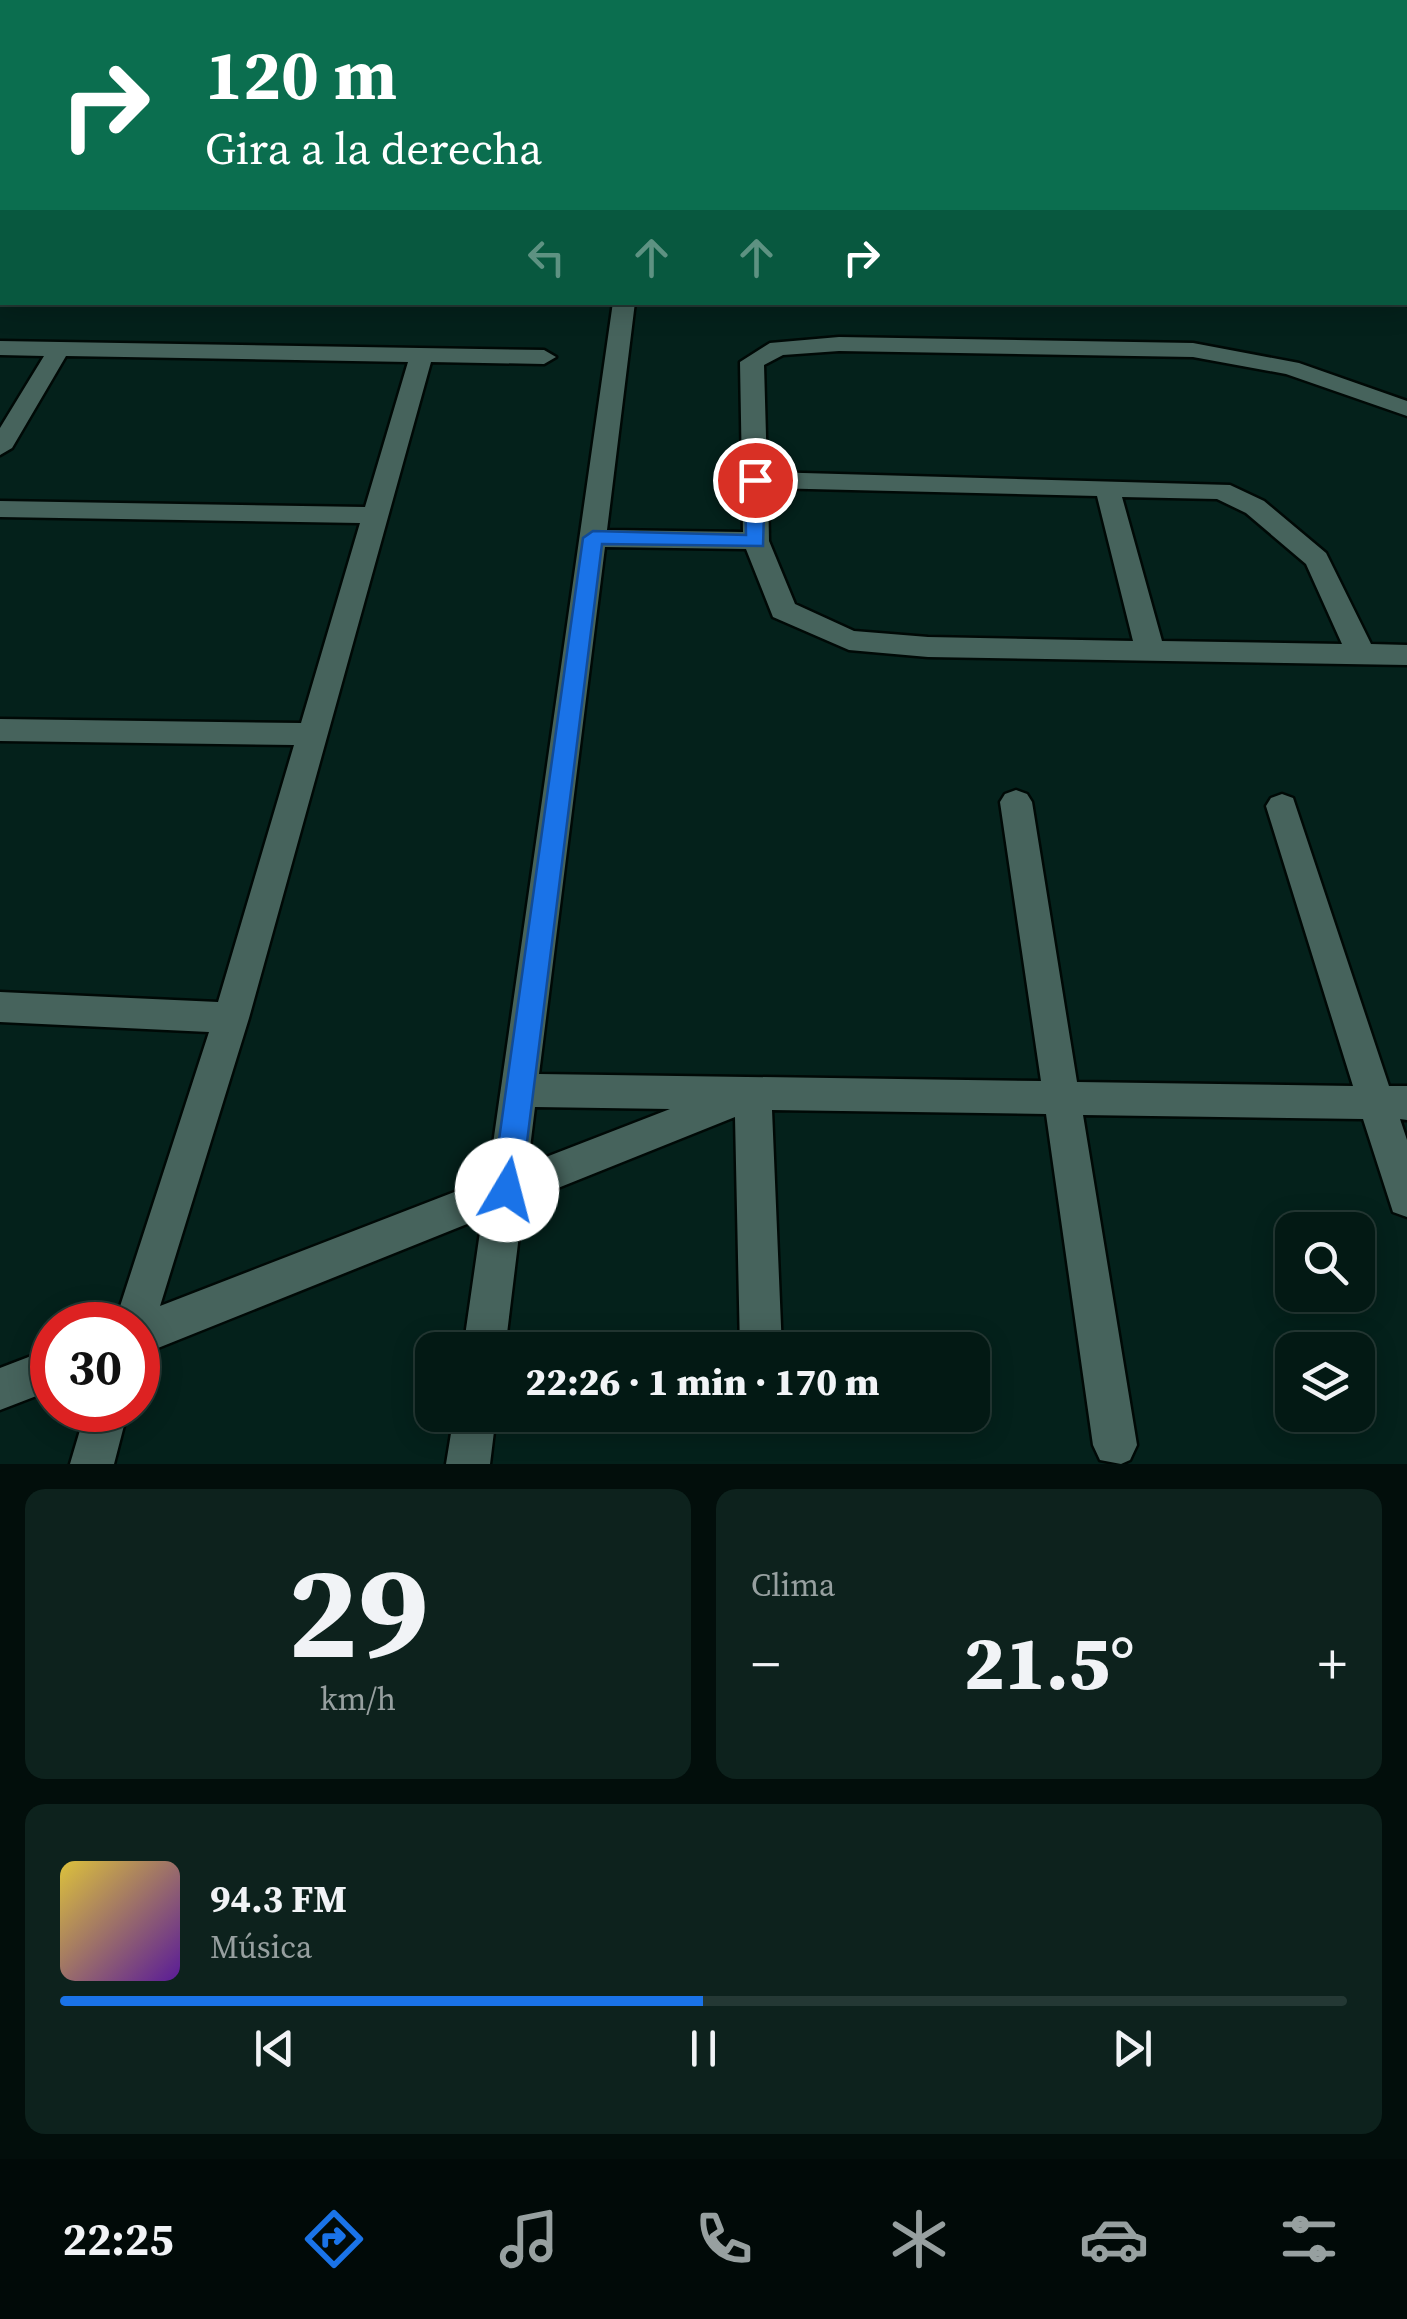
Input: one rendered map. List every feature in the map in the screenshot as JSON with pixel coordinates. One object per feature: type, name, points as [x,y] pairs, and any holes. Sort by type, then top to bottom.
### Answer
[{"type":"street","points":[[487,1332],[624,305]]},
{"type":"street","points":[[1407,409],[1291,368],[1193,350],[840,344],[778,348],[752,362],[756,542],[783,610],[849,640],[928,647],[1407,655]]},
{"type":"street","points":[[0,348],[544,357]]},
{"type":"street","points":[[0,448],[58,349]]},
{"type":"street","points":[[141,1302],[231,1018],[420,356]]},
{"type":"street","points":[[755,480],[1107,486],[1220,492],[1254,508],[1316,559],[1360,654]]},
{"type":"street","points":[[1107,486],[1150,650]]},
{"type":"street","points":[[0,509],[375,515]]},
{"type":"street","points":[[593,538],[756,542]]},
{"type":"street","points":[[0,730],[312,734]]},
{"type":"street","points":[[1016,802],[1115,1445]]},
{"type":"street","points":[[1282,806],[1393,1103],[1407,1199]]},
{"type":"street","points":[[0,1007],[231,1018]]},
{"type":"street","points":[[521,1090],[1393,1103]]},
{"type":"street","points":[[160,1326],[753,1093]]},
{"type":"street","points":[[753,1093],[760,1332]]},
{"type":"street","points":[[0,1390],[30,1377]]},
{"type":"street","points":[[0,1390],[30,1392]]},
{"type":"street","points":[[92,1464],[101,1432]]},
{"type":"street","points":[[468,1464],[473,1432]]},
{"type":"route","points":[[507,1190],[593,538],[756,542],[755,480]]}]
